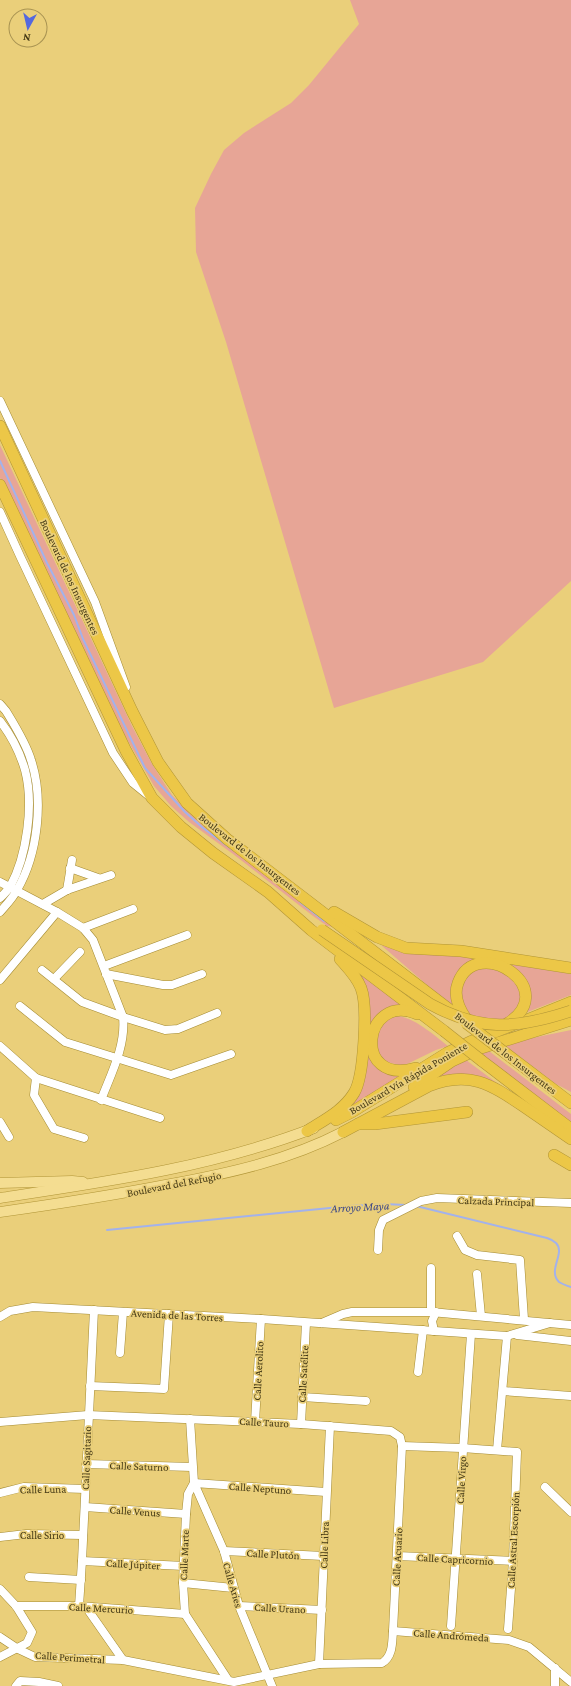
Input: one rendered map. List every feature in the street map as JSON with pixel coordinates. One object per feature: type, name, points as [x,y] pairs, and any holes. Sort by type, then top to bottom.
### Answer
[{"type":"highway","name":"Boulevard de los Insurgentes","points":[[0,426],[132,711],[158,762],[187,803],[228,839],[461,1015],[477,1031],[571,1103]]},
{"type":"highway","name":"Boulevard de los Insurgentes","points":[[0,485],[126,751],[152,798],[181,826],[268,892],[311,930],[571,1129]]},
{"type":"highway","points":[[283,880],[351,922],[396,945],[413,949],[461,951],[571,968]]},
{"type":"highway","points":[[268,892],[430,1004],[448,1014],[468,1021],[494,1025],[513,1025],[543,1019],[571,1011]]},
{"type":"highway","points":[[307,1131],[342,1107],[357,1088],[361,1070],[364,1008],[363,995],[357,980],[339,957],[311,930]]},
{"type":"highway","points":[[461,1015],[456,992],[458,983],[465,972],[473,966],[483,964],[496,965],[511,970],[518,976],[524,987],[524,1005],[515,1019],[490,1034]]},
{"type":"highway","name":"Boulevard Vía Rápida Poniente","points":[[336,1120],[352,1112],[447,1053],[490,1034],[571,1002]]},
{"type":"highway","points":[[428,1064],[402,1071],[388,1069],[381,1064],[373,1053],[372,1035],[374,1028],[380,1019],[395,1011],[413,1013],[432,1023]]},
{"type":"highway","points":[[370,1117],[452,1061],[491,1044],[571,1020]]},
{"type":"highway","points":[[543,1028],[571,1026]]},
{"type":"highway","points":[[343,1132],[429,1086],[444,1081],[465,1078],[493,1087],[571,1139]]},
{"type":"highway","points":[[542,1081],[571,1094]]},
{"type":"highway","points":[[357,1124],[375,1124],[467,1112]]},
{"type":"highway","points":[[554,1155],[571,1165]]},
{"type":"main road","name":"Boulevard del Refugio","points":[[0,1198],[99,1183],[220,1159],[336,1120]]},
{"type":"main road","name":"Boulevard del Refugio","points":[[0,1212],[112,1195],[229,1174],[313,1146],[343,1132]]},
{"type":"main road","points":[[0,1182],[72,1180],[99,1183]]},
{"type":"street","points":[[0,401],[95,602],[131,702],[132,711]]},
{"type":"street","points":[[0,512],[113,753],[133,783],[152,798]]},
{"type":"street","points":[[0,704],[13,722],[31,759],[37,794],[36,837],[26,870],[0,912]]},
{"type":"street","points":[[0,721],[17,750],[25,770],[28,794],[27,837],[13,889],[0,898]]},
{"type":"street","points":[[67,890],[71,864],[98,878]]},
{"type":"street","points":[[43,904],[67,890],[110,875]]},
{"type":"street","points":[[0,882],[43,904],[83,928],[93,940],[123,1017],[124,1028],[117,1059],[101,1100]]},
{"type":"street","points":[[83,928],[133,909]]},
{"type":"street","points":[[0,980],[57,912]]},
{"type":"street","points":[[105,970],[187,935]]},
{"type":"street","points":[[54,980],[80,952]]},
{"type":"street","points":[[42,970],[82,1002],[165,1030],[178,1029],[217,1012]]},
{"type":"street","points":[[105,970],[172,985],[202,974]]},
{"type":"street","points":[[20,1006],[65,1042],[171,1075],[231,1054]]},
{"type":"street","points":[[0,1046],[36,1078],[160,1118]]},
{"type":"street","points":[[36,1078],[34,1095],[54,1129],[84,1138]]},
{"type":"street","points":[[0,1122],[8,1137]]},
{"type":"street","name":"Calzada Principal","points":[[378,1250],[379,1230],[383,1220],[421,1201],[437,1198],[571,1203]]},
{"type":"street","points":[[457,1236],[465,1250],[477,1255],[520,1260],[524,1319]]},
{"type":"street","points":[[431,1268],[434,1312],[432,1321],[434,1330]]},
{"type":"street","points":[[477,1274],[481,1316]]},
{"type":"street","name":"Avenida de las Torres","points":[[0,1317],[10,1311],[33,1307],[261,1319],[320,1324],[434,1330],[471,1334],[511,1335],[550,1323]]},
{"type":"street","name":"Calle Sagitario","points":[[82,1607],[81,1580],[94,1310]]},
{"type":"street","points":[[120,1353],[123,1312]]},
{"type":"street","name":"Avenida de las Torres","points":[[320,1324],[343,1314],[352,1312],[434,1312],[524,1319],[571,1325]]},
{"type":"street","points":[[90,1386],[164,1389],[169,1314]]},
{"type":"street","name":"Calle Aerolito","points":[[255,1422],[261,1319]]},
{"type":"street","name":"Calle Satélite","points":[[301,1424],[306,1323]]},
{"type":"street","points":[[418,1372],[423,1330]]},
{"type":"street","name":"Calle Virgo","points":[[451,1626],[471,1334]]},
{"type":"street","points":[[402,1446],[497,1450],[511,1335],[571,1341]]},
{"type":"street","points":[[503,1391],[571,1396]]},
{"type":"street","points":[[302,1397],[366,1401]]},
{"type":"street","name":"Calle Tauro","points":[[0,1422],[88,1415],[301,1424],[391,1431],[400,1437],[402,1446]]},
{"type":"street","name":"Calle Marte","points":[[190,1419],[194,1483],[188,1494],[186,1514],[183,1583],[185,1614],[228,1680]]},
{"type":"street","name":"Calle Libra","points":[[319,1664],[330,1426]]},
{"type":"street","name":"Calle Acuario","points":[[382,1663],[388,1659],[390,1654],[393,1631],[402,1446]]},
{"type":"street","name":"Calle Astral Escorpión","points":[[497,1450],[517,1452],[513,1561],[508,1628]]},
{"type":"street","name":"Calle Saturno","points":[[86,1464],[192,1467]]},
{"type":"street","name":"Calle Neptuno","points":[[194,1483],[326,1492]]},
{"type":"street","name":"Calle Aries","points":[[194,1483],[224,1551],[239,1606],[272,1686]]},
{"type":"street","name":"Calle Luna","points":[[0,1493],[24,1487],[85,1489]]},
{"type":"street","points":[[545,1487],[571,1512]]},
{"type":"street","name":"Calle Venus","points":[[85,1507],[186,1514]]},
{"type":"street","name":"Calle Sirio","points":[[0,1537],[26,1534],[83,1536]]},
{"type":"street","name":"Calle Plutón","points":[[224,1551],[323,1556]]},
{"type":"street","name":"Calle Capricornio","points":[[397,1556],[456,1560],[513,1561]]},
{"type":"street","name":"Calle Júpiter","points":[[82,1561],[184,1566]]},
{"type":"street","points":[[28,1577],[81,1580]]},
{"type":"street","points":[[183,1583],[233,1588]]},
{"type":"street","points":[[0,1589],[16,1606],[32,1632],[27,1643],[0,1657]]},
{"type":"street","name":"Calle Mercurio","points":[[16,1606],[82,1607],[185,1614]]},
{"type":"street","name":"Calle Urano","points":[[239,1606],[322,1610]]},
{"type":"street","points":[[82,1607],[123,1660]]},
{"type":"street","name":"Calle Andrómeda","points":[[393,1631],[509,1640],[529,1648],[571,1682]]},
{"type":"street","name":"Calle Perimetral","points":[[0,1637],[18,1649],[35,1657],[123,1660],[234,1682],[319,1664],[382,1663]]},
{"type":"street","points":[[555,1668],[555,1686]]},
{"type":"street","points":[[18,1684],[39,1682],[58,1686]]},
{"type":"shaded area","points":[[350,0],[571,0],[571,581],[483,662],[334,708],[226,342],[196,252],[195,208],[224,150],[244,133],[291,103],[309,85],[359,24]]},
{"type":"shaded area","points":[[0,445],[132,726],[152,764],[172,795],[207,829],[335,927],[327,926],[313,916],[189,822],[171,806],[154,786],[110,710],[0,478]]},
{"type":"shaded area","points":[[381,945],[402,952],[450,955],[489,960],[465,967],[456,1010]]},
{"type":"shaded area","points":[[501,962],[571,974],[571,995],[525,1013],[530,997],[528,983],[517,970]]},
{"type":"shaded area","points":[[350,963],[405,1009],[368,1032],[368,1011]]},
{"type":"shaded area","points":[[495,967],[514,977],[522,1000],[508,1020],[474,1019],[461,1005],[460,983],[476,969]]},
{"type":"shaded area","points":[[396,1016],[409,1019],[416,1023],[448,1046],[436,1050],[403,1066],[383,1061],[374,1042],[384,1021]]},
{"type":"shaded area","points":[[571,1030],[571,1092],[556,1084],[503,1044]]},
{"type":"shaded area","points":[[366,1044],[370,1057],[409,1073],[398,1077],[377,1090],[370,1098],[349,1108],[360,1092],[365,1078]]},
{"type":"shaded area","points":[[489,1051],[571,1114],[571,1123],[478,1054]]},
{"type":"shaded area","points":[[466,1060],[505,1089],[488,1080],[423,1082]]},
{"type":"waterway","points":[[0,461],[145,768],[185,812],[203,828],[233,850]]},
{"type":"waterway","points":[[300,902],[324,921]]},
{"type":"waterway","name":"Arroyo Maya","points":[[107,1230],[350,1206],[384,1204],[406,1205]]},
{"type":"waterway","name":"Arroyo Maya","points":[[416,1206],[552,1240],[559,1247],[555,1267],[556,1277],[559,1282],[571,1287]]}]
